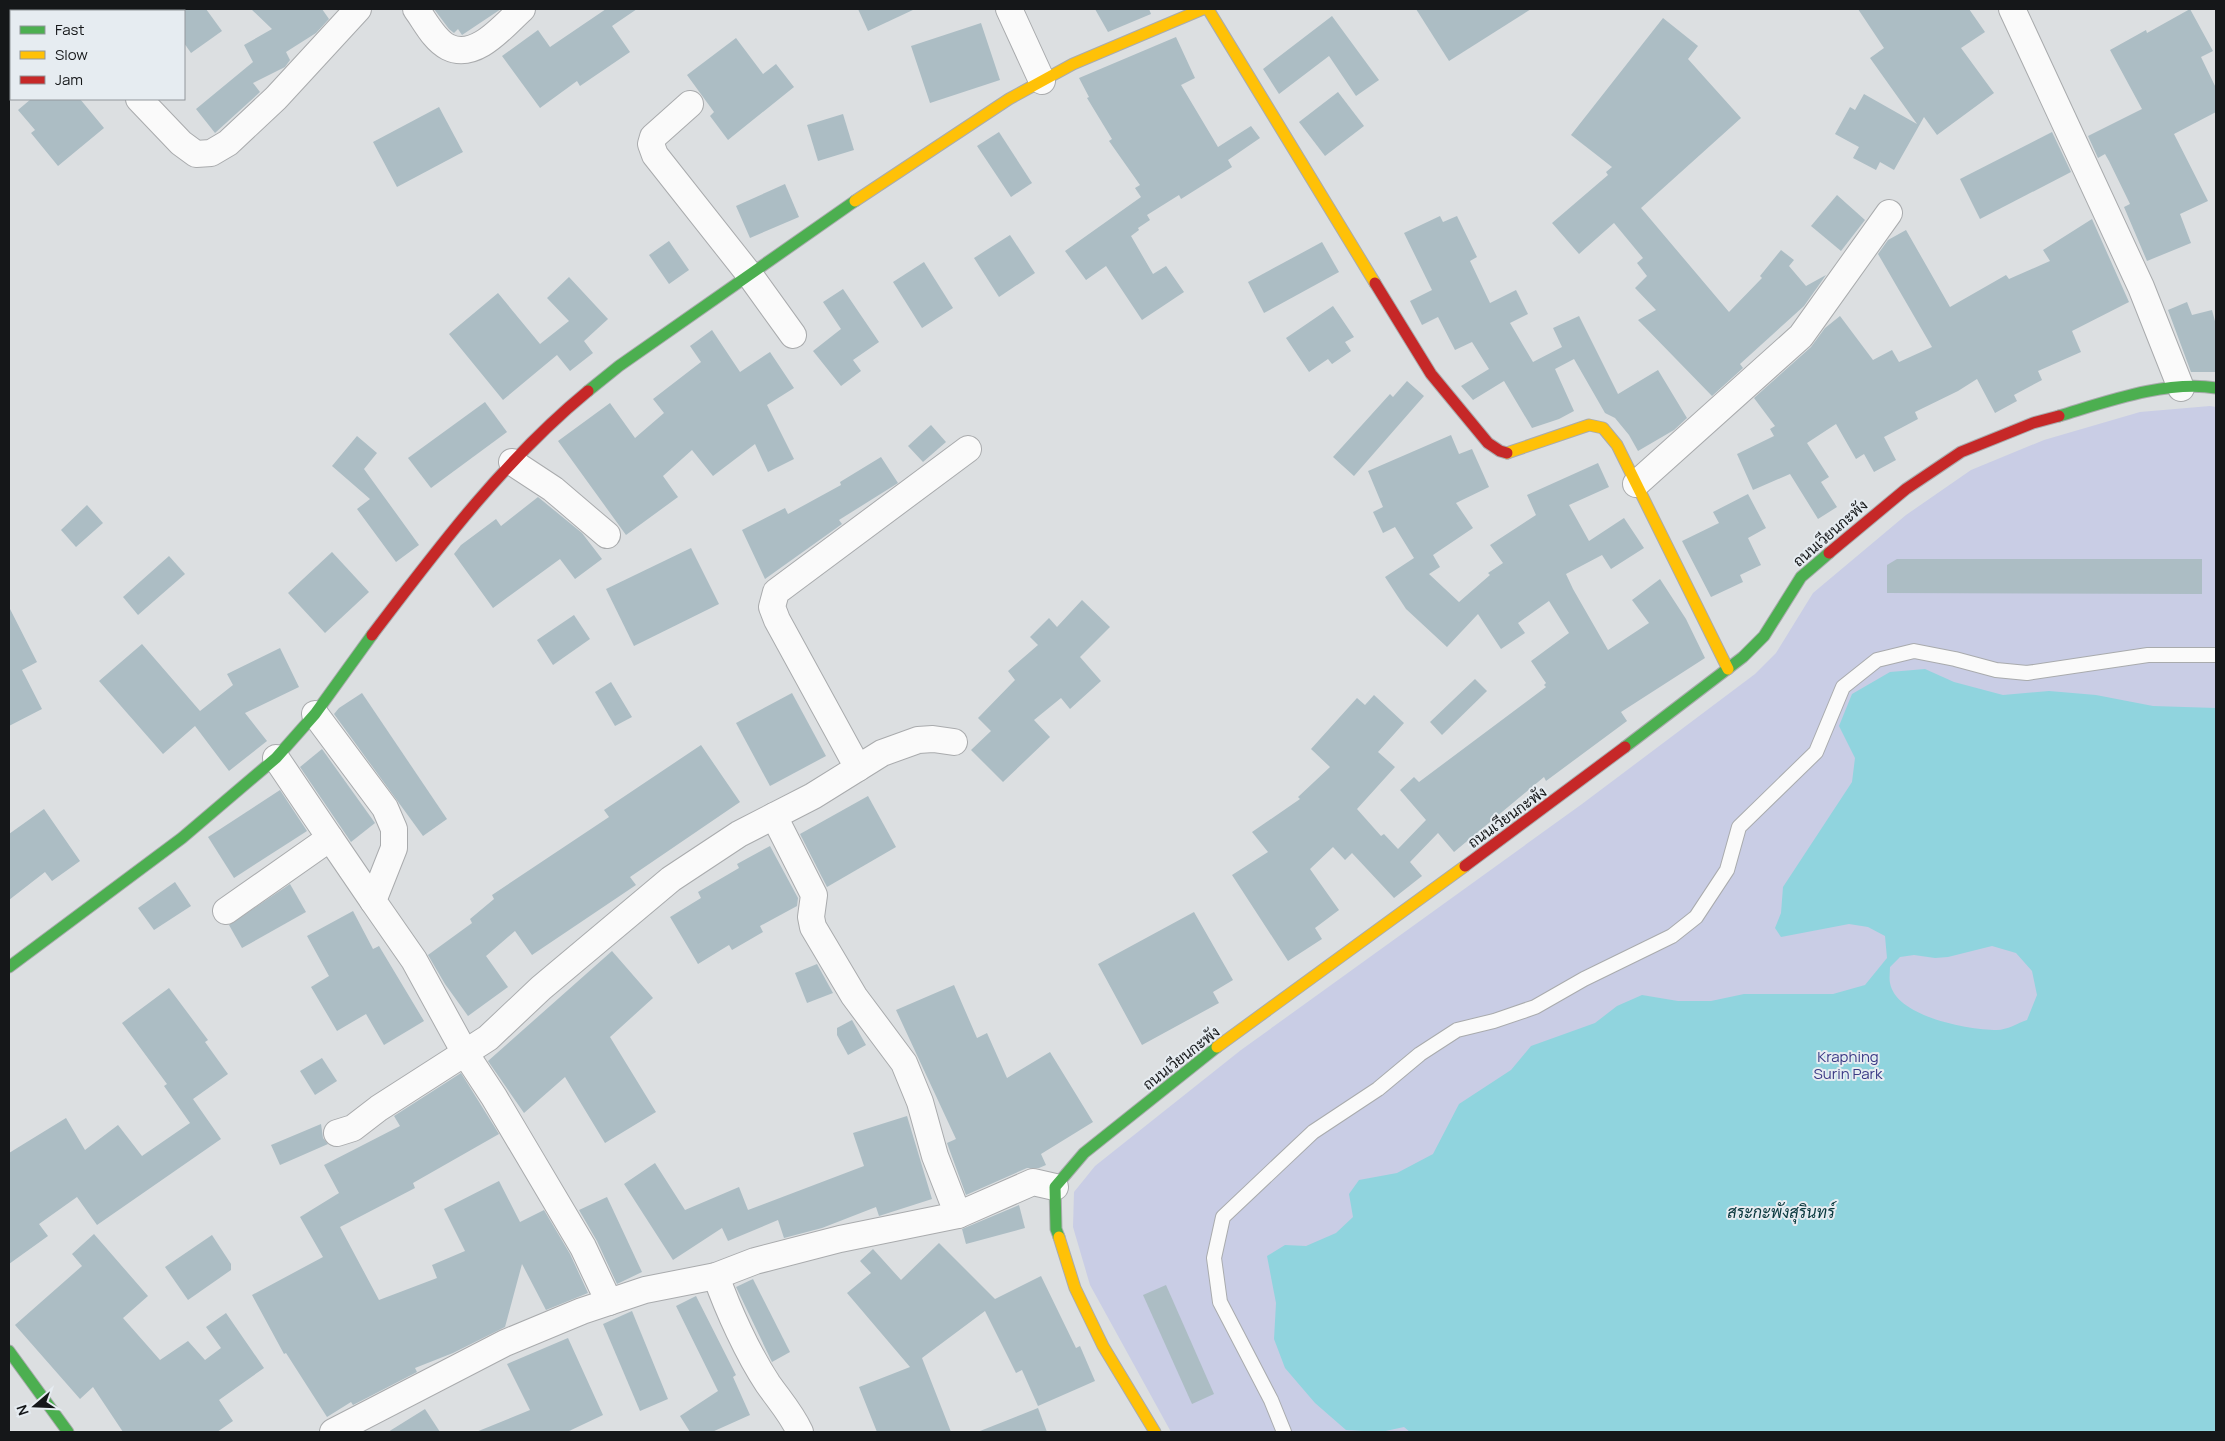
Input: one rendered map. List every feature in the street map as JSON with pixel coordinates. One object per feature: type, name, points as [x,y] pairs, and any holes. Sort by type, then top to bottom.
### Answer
[{"type":"street","points":[[139,100],[181,143],[196,154],[211,153],[228,143],[276,98],[358,9]]},
{"type":"street","points":[[416,9],[437,37],[448,47],[464,51],[479,45],[522,9]]},
{"type":"street","points":[[1009,9],[1042,81]]},
{"type":"street","points":[[9,967],[182,838],[276,758],[315,714],[368,640],[454,528],[512,462],[569,407],[612,372],[749,274],[919,157],[1009,99],[1073,64],[1203,9]]},
{"type":"street","points":[[1208,9],[1431,374],[1488,443],[1500,451],[1509,452],[1589,425],[1603,428],[1617,445],[1728,669]]},
{"type":"street","points":[[2012,9],[2141,288],[2181,388]]},
{"type":"street","points":[[690,104],[653,137],[651,144],[654,155],[749,274],[793,335]]},
{"type":"street","points":[[1636,484],[1801,336],[1889,213]]},
{"type":"street","name":"ถนนเวียนกะพัง","points":[[1055,1187],[1084,1154],[1236,1034],[1574,787],[1743,657],[1764,636],[1802,577],[1906,489],[1962,452],[2033,423],[2136,393],[2203,386],[2216,388]]},
{"type":"street","points":[[858,768],[777,620],[772,607],[776,592],[968,449]]},
{"type":"street","points":[[512,462],[553,489],[607,535]]},
{"type":"street","points":[[315,714],[385,808],[394,829],[394,848],[373,901]]},
{"type":"street","points":[[337,1133],[353,1128],[379,1108],[488,1038],[541,988],[671,879],[739,834],[813,796],[882,753],[918,740],[933,739],[954,742]]},
{"type":"street","points":[[276,758],[414,960],[465,1053],[494,1097],[583,1247],[609,1302]]},
{"type":"street","points":[[774,816],[814,895],[810,917],[813,927],[854,996],[904,1063],[920,1102],[935,1156],[958,1215]]},
{"type":"street","points":[[226,911],[330,838]]},
{"type":"street","points":[[332,1432],[505,1343],[609,1302],[645,1290],[716,1276],[755,1261],[830,1241],[958,1215],[1033,1182],[1055,1187],[1056,1229],[1075,1288],[1103,1346],[1155,1432]]},
{"type":"street","points":[[716,1276],[726,1303],[768,1383],[791,1412],[800,1432]]},
{"type":"street","points":[[9,1351],[68,1432]]},
{"type":"lane","points":[[1284,1432],[1271,1400],[1220,1302],[1214,1258],[1223,1217],[1313,1132],[1378,1089],[1420,1054],[1457,1030],[1494,1021],[1535,1007],[1584,979],[1672,936],[1696,917],[1727,870],[1739,827],[1816,752],[1843,687],[1877,660],[1914,651],[1955,658],[1996,670],[2027,674],[2148,655],[2216,655]]},
{"type":"green space","name":"สระกะพังสุรินทร์","points":[[2216,407],[2216,1432],[1171,1432],[1090,1285],[1073,1227],[1074,1192],[1095,1166],[1241,1050],[1582,804],[1755,674],[1776,653],[1813,593],[1906,515],[1971,470],[2044,440],[2140,412]]},
{"type":"water","name":"สระกะพังสุรินทร์","points":[[1925,669],[1954,682],[2003,695],[2049,691],[2096,695],[2153,706],[2216,708],[2216,1432],[1410,1432],[1404,1427],[1381,1432],[1346,1430],[1315,1403],[1285,1368],[1274,1339],[1276,1303],[1267,1256],[1285,1245],[1306,1246],[1336,1233],[1353,1217],[1349,1194],[1359,1180],[1397,1173],[1433,1154],[1459,1104],[1511,1070],[1531,1046],[1595,1023],[1617,1006],[1642,995],[1678,1001],[1711,1001],[1744,994],[1833,994],[1865,985],[1887,958],[1885,936],[1868,927],[1849,924],[1781,937],[1775,928],[1781,913],[1783,887],[1852,782],[1855,758],[1839,726],[1852,694],[1890,672]],"holes":[[[1992,946],[2016,953],[2032,971],[2037,995],[2027,1020],[2005,1029],[1985,1029],[1952,1024],[1919,1013],[1905,1005],[1895,995],[1890,983],[1890,967],[1900,957],[1914,955],[1935,958],[1948,957]]]},
{"type":"building","points":[[206,9],[222,31],[191,53],[185,44],[184,10]]},
{"type":"building","points":[[251,9],[322,9],[329,19],[316,33],[286,52],[290,60],[285,67],[253,83],[260,92],[215,133],[196,109],[253,62],[244,45],[272,29]]},
{"type":"building","points":[[434,9],[501,9],[462,35],[458,29],[454,33],[449,29]]},
{"type":"building","points":[[606,9],[637,9],[612,26],[630,52],[580,86],[577,81],[540,108],[502,56],[538,30],[550,47]]},
{"type":"building","points":[[858,9],[915,9],[868,31]]},
{"type":"building","points":[[1095,9],[1149,9],[1151,14],[1108,32]]},
{"type":"building","points":[[1416,9],[1531,9],[1449,61]]},
{"type":"building","points":[[1858,9],[1969,9],[1985,32],[1961,48],[1994,93],[1937,135],[1924,117],[1894,170],[1880,162],[1876,170],[1853,158],[1859,147],[1835,134],[1850,107],[1855,110],[1864,94],[1917,124],[1870,58],[1884,48]]},
{"type":"building","points":[[2190,9],[2213,51],[2201,57],[2216,88],[2216,112],[2174,134],[2208,201],[2180,214],[2191,243],[2147,261],[2124,207],[2130,204],[2105,154],[2098,158],[2088,136],[2142,109],[2110,50],[2146,30],[2147,33]]},
{"type":"building","points":[[1332,16],[1379,80],[1356,96],[1329,56],[1279,94],[1263,69]]},
{"type":"building","points":[[1663,18],[1698,46],[1688,59],[1741,118],[1641,208],[1729,312],[1762,278],[1760,276],[1781,250],[1794,260],[1789,266],[1806,286],[1826,275],[1804,306],[1740,364],[1743,368],[1712,396],[1638,320],[1656,310],[1635,288],[1647,276],[1637,263],[1643,258],[1614,223],[1579,254],[1552,223],[1608,175],[1606,172],[1612,167],[1571,135]]},
{"type":"building","points":[[981,23],[1000,80],[930,103],[911,46]]},
{"type":"building","points":[[1176,37],[1195,78],[1181,85],[1218,147],[1251,126],[1260,138],[1228,160],[1232,167],[1181,199],[1179,195],[1147,215],[1150,220],[1138,228],[1139,230],[1131,236],[1153,274],[1166,266],[1184,292],[1142,320],[1106,266],[1086,280],[1065,251],[1141,197],[1135,188],[1140,185],[1109,141],[1112,139],[1087,98],[1089,97],[1079,78]]},
{"type":"building","points":[[736,38],[763,74],[776,64],[794,87],[728,140],[710,116],[714,112],[687,75]]},
{"type":"building","points":[[1338,92],[1364,126],[1325,156],[1299,122]]},
{"type":"building","points":[[30,100],[81,100],[104,128],[58,166],[31,133],[35,130],[18,110]]},
{"type":"building","points":[[439,107],[463,152],[397,187],[373,142]]},
{"type":"building","points":[[843,114],[854,150],[818,161],[807,125]]},
{"type":"building","points":[[999,132],[1032,183],[1011,197],[977,146]]},
{"type":"building","points":[[2052,132],[2071,172],[1980,219],[1960,179]]},
{"type":"building","points":[[785,184],[799,217],[750,238],[736,206]]},
{"type":"building","points":[[1837,195],[1865,220],[1841,251],[1811,226]]},
{"type":"building","points":[[1440,216],[1443,222],[1457,216],[1477,257],[1470,261],[1490,303],[1516,290],[1528,314],[1510,323],[1533,362],[1562,347],[1553,328],[1579,316],[1618,394],[1658,370],[1687,418],[1674,430],[1638,451],[1629,435],[1615,418],[1605,413],[1574,359],[1555,369],[1574,411],[1559,419],[1532,428],[1504,381],[1473,400],[1461,386],[1489,369],[1472,342],[1455,350],[1438,317],[1422,325],[1410,301],[1432,290],[1404,233]]},
{"type":"building","points":[[2092,219],[2129,302],[2072,331],[2081,352],[2038,371],[2042,380],[2014,395],[2017,401],[1995,413],[1977,379],[1958,391],[1915,412],[1918,419],[1884,437],[1896,460],[1874,472],[1864,454],[1856,459],[1836,424],[1807,443],[1829,477],[1821,482],[1837,507],[1818,519],[1790,474],[1753,490],[1737,454],[1774,436],[1770,429],[1775,426],[1754,398],[1811,347],[1825,328],[1840,316],[1873,360],[1892,350],[1899,362],[1932,347],[1878,254],[1888,240],[1906,230],[1950,307],[2006,275],[2009,279],[2050,261],[2043,250]]},
{"type":"building","points":[[1010,235],[1035,273],[999,297],[974,258]]},
{"type":"building","points":[[669,241],[689,270],[669,284],[649,255]]},
{"type":"building","points":[[1322,242],[1339,272],[1264,313],[1248,282]]},
{"type":"building","points":[[924,262],[953,308],[922,328],[893,282]]},
{"type":"building","points":[[569,277],[608,319],[584,341],[593,353],[570,371],[557,355],[503,400],[449,334],[498,293],[540,344],[569,321],[547,298]]},
{"type":"building","points":[[843,289],[879,342],[853,360],[861,371],[841,386],[813,351],[841,329],[823,302]]},
{"type":"building","points":[[2187,302],[2192,315],[2212,310],[2216,325],[2216,372],[2191,372],[2168,310]]},
{"type":"building","points":[[1333,306],[1354,337],[1345,342],[1351,351],[1332,364],[1328,359],[1309,372],[1286,338]]},
{"type":"building","points":[[712,330],[740,372],[770,352],[794,388],[767,405],[794,459],[768,472],[755,444],[713,476],[692,450],[663,476],[678,497],[626,535],[558,441],[610,403],[635,438],[664,413],[653,399],[701,362],[690,346]]},
{"type":"building","points":[[1407,381],[1424,396],[1354,476],[1333,457],[1390,394],[1393,397]]},
{"type":"building","points":[[485,402],[507,432],[431,488],[408,458]]},
{"type":"building","points":[[931,425],[946,442],[923,462],[908,446]]},
{"type":"building","points":[[1451,435],[1459,454],[1472,449],[1489,487],[1456,503],[1473,528],[1433,555],[1440,567],[1429,574],[1459,602],[1490,575],[1488,573],[1503,563],[1490,545],[1536,515],[1527,495],[1598,463],[1609,487],[1569,505],[1589,541],[1624,518],[1644,548],[1611,569],[1602,555],[1566,574],[1573,589],[1608,650],[1649,623],[1632,600],[1660,579],[1686,619],[1705,658],[1621,712],[1627,721],[1546,781],[1544,777],[1454,852],[1438,833],[1410,862],[1422,876],[1394,898],[1352,853],[1345,860],[1333,847],[1310,869],[1339,910],[1315,928],[1322,939],[1288,961],[1232,875],[1268,852],[1252,832],[1300,799],[1298,797],[1330,767],[1311,749],[1357,698],[1365,705],[1374,695],[1404,723],[1378,752],[1395,767],[1357,809],[1381,836],[1384,834],[1398,849],[1426,820],[1400,790],[1414,777],[1419,782],[1546,687],[1544,685],[1546,683],[1531,661],[1569,633],[1549,601],[1518,623],[1525,633],[1501,649],[1478,614],[1447,647],[1406,609],[1385,577],[1414,558],[1395,527],[1383,533],[1373,512],[1383,507],[1368,471]]},
{"type":"building","points":[[357,436],[377,453],[364,469],[419,545],[396,562],[357,509],[370,499],[332,466]]},
{"type":"building","points":[[881,457],[898,483],[839,520],[842,524],[765,579],[742,530],[785,508],[788,514],[841,485],[840,482]]},
{"type":"building","points":[[1748,494],[1766,528],[1748,538],[1761,565],[1740,575],[1743,582],[1711,597],[1682,541],[1719,523],[1713,512]]},
{"type":"building","points":[[538,497],[582,533],[602,559],[575,579],[560,559],[493,608],[454,554],[461,545],[496,519],[501,526]]},
{"type":"building","points":[[87,505],[103,523],[76,547],[61,530]]},
{"type":"building","points":[[691,548],[719,604],[634,646],[606,589]]},
{"type":"building","points":[[332,552],[369,592],[325,633],[288,593]]},
{"type":"building","points":[[169,556],[185,574],[138,615],[123,597]]},
{"type":"building","points":[[1897,559],[2202,559],[2202,594],[1887,593],[1887,565]]},
{"type":"building","points":[[1082,600],[1110,627],[1080,657],[1101,681],[1070,709],[1061,698],[1034,720],[1050,737],[1003,782],[971,750],[991,731],[978,718],[1015,680],[1008,671],[1038,645],[1030,637],[1049,618],[1057,627]]},
{"type":"building","points":[[9,607],[37,662],[22,670],[42,709],[9,726]]},
{"type":"building","points":[[574,615],[590,639],[553,665],[537,640]]},
{"type":"building","points":[[142,644],[200,711],[233,685],[227,674],[280,648],[299,687],[245,713],[267,741],[229,771],[195,726],[163,754],[99,681]]},
{"type":"building","points":[[1475,679],[1487,691],[1442,735],[1430,722]]},
{"type":"building","points":[[611,682],[632,717],[615,726],[595,692]]},
{"type":"building","points":[[362,693],[447,819],[423,836],[334,714],[339,708]]},
{"type":"building","points":[[792,693],[826,756],[770,786],[736,723]]},
{"type":"building","points":[[701,745],[740,802],[630,877],[636,885],[532,955],[515,931],[486,956],[508,987],[468,1016],[445,984],[428,955],[472,923],[470,919],[494,899],[492,895],[609,817],[604,810]]},
{"type":"building","points":[[322,749],[375,823],[351,842],[300,767]]},
{"type":"building","points":[[280,790],[307,831],[234,878],[208,837]]},
{"type":"building","points":[[868,796],[896,847],[827,887],[800,834]]},
{"type":"building","points":[[44,809],[80,861],[52,881],[45,872],[9,900],[9,834]]},
{"type":"building","points":[[770,846],[798,898],[797,906],[760,926],[763,932],[732,950],[729,945],[698,964],[670,917],[701,898],[698,892],[739,868],[737,864]]},
{"type":"building","points":[[175,882],[191,906],[154,930],[138,908]]},
{"type":"building","points":[[290,884],[306,912],[242,948],[229,925]]},
{"type":"building","points":[[353,911],[373,949],[379,946],[424,1021],[384,1045],[366,1014],[337,1031],[311,987],[329,976],[307,936]]},
{"type":"building","points":[[1194,912],[1233,980],[1213,992],[1219,1003],[1142,1045],[1098,964]]},
{"type":"building","points":[[612,951],[653,998],[610,1037],[656,1112],[605,1143],[565,1077],[524,1113],[488,1061]]},
{"type":"building","points":[[817,964],[833,993],[807,1003],[795,973]]},
{"type":"building","points":[[954,985],[977,1038],[987,1033],[1007,1078],[1050,1052],[1093,1122],[1041,1154],[1046,1165],[1039,1168],[1027,1168],[966,1195],[947,1143],[956,1139],[896,1010]]},
{"type":"building","points":[[169,988],[208,1040],[205,1042],[228,1074],[193,1099],[221,1139],[97,1225],[77,1197],[39,1224],[48,1236],[9,1264],[9,1153],[66,1118],[85,1150],[118,1125],[142,1156],[190,1123],[164,1086],[167,1084],[122,1023]]},
{"type":"building","points":[[852,1020],[866,1045],[848,1055],[837,1035],[837,1028]]},
{"type":"building","points":[[322,1058],[337,1081],[315,1095],[300,1071]]},
{"type":"building","points":[[461,1073],[499,1134],[413,1183],[415,1188],[340,1227],[379,1300],[437,1278],[432,1265],[465,1251],[444,1209],[499,1181],[520,1222],[544,1210],[570,1254],[588,1293],[546,1310],[522,1264],[505,1327],[453,1353],[415,1368],[417,1372],[353,1405],[351,1402],[327,1417],[286,1353],[284,1354],[252,1295],[323,1257],[300,1217],[339,1193],[324,1165],[400,1126],[394,1116]]},
{"type":"building","points":[[907,1116],[932,1199],[879,1216],[876,1207],[822,1228],[784,1238],[778,1220],[728,1241],[722,1228],[673,1260],[624,1184],[655,1163],[685,1210],[739,1187],[748,1210],[864,1166],[853,1133]]},
{"type":"building","points":[[321,1124],[323,1138],[328,1144],[280,1165],[271,1145]]},
{"type":"building","points":[[607,1197],[642,1272],[617,1284],[597,1241],[579,1210]]},
{"type":"building","points":[[1019,1205],[1025,1228],[966,1244],[962,1229]]},
{"type":"building","points":[[94,1234],[148,1296],[123,1318],[160,1360],[188,1341],[205,1360],[221,1348],[206,1327],[226,1313],[264,1368],[219,1400],[233,1421],[217,1432],[123,1432],[93,1387],[80,1399],[15,1325],[82,1266],[72,1254]]},
{"type":"building","points":[[212,1235],[231,1264],[231,1270],[188,1300],[165,1267]]},
{"type":"building","points":[[939,1243],[995,1299],[1041,1276],[1076,1348],[1080,1346],[1095,1381],[1038,1406],[1022,1370],[1016,1373],[985,1311],[922,1358],[951,1432],[877,1432],[859,1387],[910,1367],[847,1293],[871,1273],[860,1261],[873,1249],[901,1280]]},
{"type":"building","points":[[753,1279],[790,1352],[772,1362],[736,1287]]},
{"type":"building","points":[[1166,1285],[1214,1394],[1192,1404],[1143,1295]]},
{"type":"building","points":[[696,1296],[736,1375],[733,1377],[750,1415],[712,1432],[690,1432],[680,1416],[718,1391],[676,1306]]},
{"type":"building","points":[[632,1311],[668,1399],[640,1411],[603,1324]]},
{"type":"building","points":[[568,1338],[603,1415],[567,1432],[476,1432],[530,1410],[507,1364]]},
{"type":"building","points":[[1038,1408],[1047,1432],[980,1431]]},
{"type":"building","points":[[425,1409],[440,1432],[388,1432]]},
{"type":"traffic: fast","points":[[588,391],[619,366],[855,201]]},
{"type":"traffic: fast","points":[[2059,416],[2116,399],[2157,390],[2197,386],[2216,388]]},
{"type":"traffic: fast","points":[[1625,747],[1743,657],[1764,636],[1801,577],[1829,553]]},
{"type":"traffic: fast","points":[[9,967],[182,838],[276,758],[315,714],[372,635]]},
{"type":"traffic: fast","points":[[1059,1237],[1056,1229],[1055,1187],[1084,1153],[1217,1047]]},
{"type":"traffic: fast","points":[[9,1351],[68,1432]]},
{"type":"traffic: slow","points":[[855,201],[1009,99],[1073,64],[1203,9]]},
{"type":"traffic: slow","points":[[1208,9],[1375,283]]},
{"type":"traffic: slow","points":[[1507,453],[1589,425],[1603,428],[1617,445],[1728,669]]},
{"type":"traffic: slow","points":[[1217,1047],[1465,866]]},
{"type":"traffic: slow","points":[[1059,1237],[1075,1288],[1103,1346],[1155,1432]]},
{"type":"traffic: jam","points":[[1375,283],[1431,374],[1488,443],[1507,453]]},
{"type":"traffic: jam","points":[[372,635],[447,538],[500,476],[528,446],[588,391]]},
{"type":"traffic: jam","points":[[1829,553],[1906,489],[1961,452],[2033,423],[2059,416]]},
{"type":"traffic: jam","points":[[1465,866],[1625,747]]},
{"type":"park label","name":"Kraphing Surin Park","points":[[1848,1064]]}]
